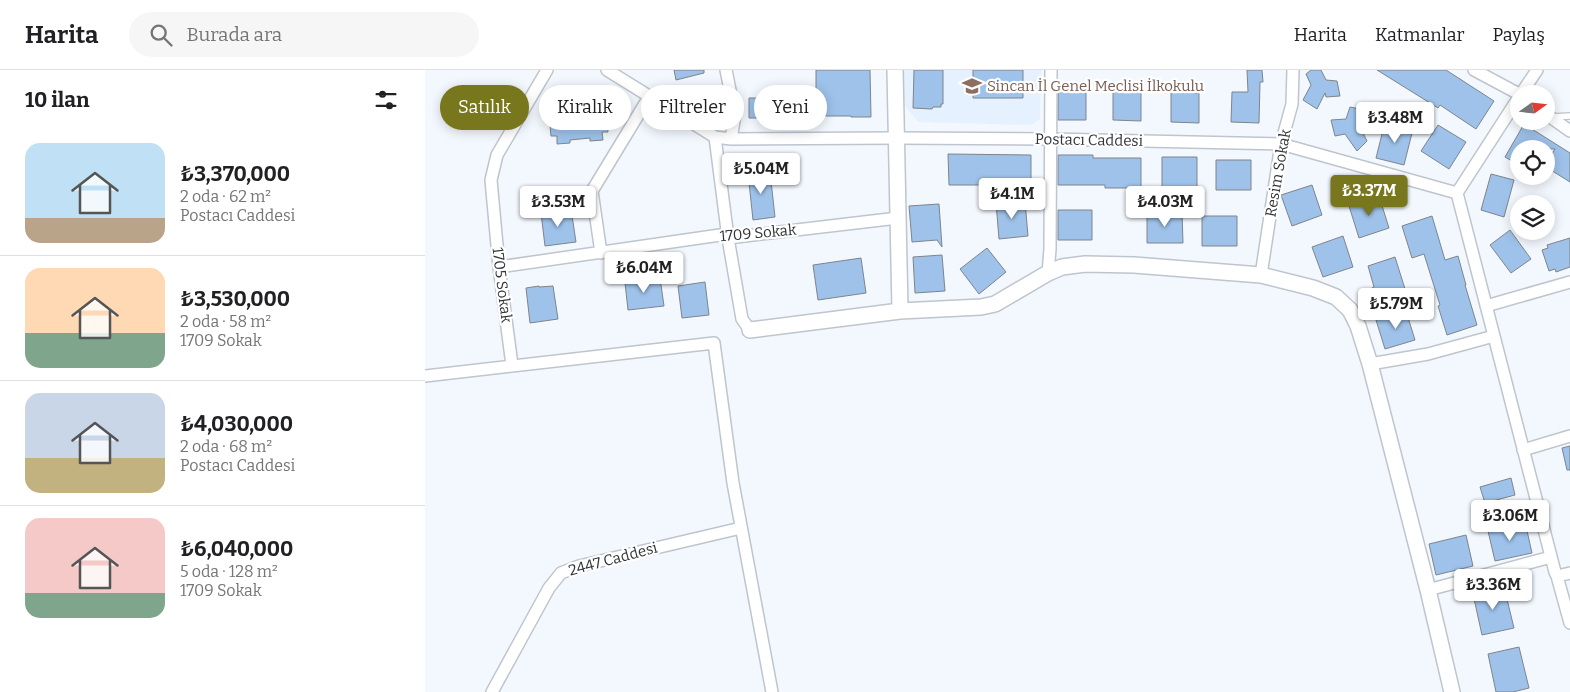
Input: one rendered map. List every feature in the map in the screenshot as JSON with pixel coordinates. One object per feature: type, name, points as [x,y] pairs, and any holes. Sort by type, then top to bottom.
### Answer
[{"type":"street","name":"1705 Sokak","points":[[512,365],[491,198],[491,180],[497,154],[547,70]]},
{"type":"street","points":[[607,70],[641,92]]},
{"type":"street","points":[[725,70],[735,115],[731,139]]},
{"type":"street","points":[[895,70],[900,311]]},
{"type":"street","points":[[1048,273],[1050,249],[1051,70]]},
{"type":"street","name":"Resim Sokak","points":[[1261,275],[1281,144],[1292,104],[1293,70]]},
{"type":"street","points":[[1474,70],[1510,90]]},
{"type":"street","points":[[1526,85],[1537,70]]},
{"type":"street","points":[[1510,109],[1457,193],[1551,557],[1570,623]]},
{"type":"street","points":[[601,253],[592,191],[641,110]]},
{"type":"street","points":[[1555,120],[1570,131]]},
{"type":"street","points":[[703,130],[715,137],[728,238],[742,319],[750,330],[900,311],[981,307],[995,304],[1048,273],[1062,267],[1085,264],[1133,265],[1261,275],[1313,288],[1336,297],[1350,310],[1358,326],[1370,364],[1452,692]]},
{"type":"street","name":"Postacı Caddesi","points":[[715,137],[731,139],[1050,139],[1281,144],[1457,193]]},
{"type":"street","name":"1709 Sokak","points":[[499,267],[721,235],[728,238],[898,218]]},
{"type":"street","points":[[1486,306],[1570,282]]},
{"type":"street","points":[[1370,364],[1428,354],[1494,336]]},
{"type":"street","points":[[425,376],[714,343],[741,528],[772,692]]},
{"type":"street","points":[[1523,450],[1570,436]]},
{"type":"street","name":"2447 Caddesi","points":[[492,692],[549,588],[561,573],[579,566],[741,528]]},
{"type":"street","points":[[1428,590],[1551,557]]},
{"type":"street","points":[[1557,576],[1570,573]]},
{"type":"lane","points":[[1555,116],[1570,116]]},
{"type":"shaded area","name":"Sincan İl Genel Meclisi İlkokulu","points":[[903,70],[1041,70],[1040,119],[1031,125],[918,122],[902,102]]},
{"type":"building","points":[[674,70],[704,70],[704,73],[676,80]]},
{"type":"building","points":[[816,70],[870,70],[871,117],[827,116],[827,85],[816,85]]},
{"type":"building","points":[[914,70],[943,70],[943,104],[941,104],[941,107],[933,107],[932,109],[913,108]]},
{"type":"building","points":[[973,70],[1023,70],[1023,98],[973,98]]},
{"type":"building","points":[[1247,70],[1262,70],[1263,82],[1260,82],[1259,123],[1231,122],[1232,92],[1248,92]]},
{"type":"building","points":[[1311,70],[1321,70],[1326,80],[1337,81],[1340,96],[1326,97],[1325,93],[1317,109],[1303,100],[1311,85],[1306,74]]},
{"type":"building","points":[[1377,70],[1446,70],[1494,101],[1476,129],[1440,105],[1438,108]]},
{"type":"building","points":[[1058,90],[1086,90],[1086,120],[1058,120]]},
{"type":"building","points":[[1113,90],[1141,90],[1141,121],[1113,120]]},
{"type":"building","points":[[1171,92],[1199,93],[1199,123],[1171,122]]},
{"type":"building","points":[[749,98],[754,98],[754,118],[749,118]]},
{"type":"building","points":[[1350,107],[1365,110],[1361,129],[1367,141],[1357,151],[1345,134],[1335,136],[1331,120],[1346,119]]},
{"type":"building","points":[[1385,122],[1413,129],[1404,165],[1376,158]]},
{"type":"building","points":[[1438,125],[1466,142],[1449,169],[1421,151]]},
{"type":"building","points":[[550,130],[608,130],[608,132],[602,132],[603,140],[590,141],[590,138],[570,140],[570,143],[557,144],[557,136],[551,136]]},
{"type":"building","points":[[1521,130],[1534,130],[1549,140],[1515,140]]},
{"type":"building","points":[[1555,144],[1570,153],[1570,182],[1555,173]]},
{"type":"building","points":[[1510,148],[1510,160],[1505,157]]},
{"type":"building","points":[[948,154],[1031,155],[1031,186],[949,185]]},
{"type":"building","points":[[1058,155],[1093,155],[1093,158],[1141,158],[1141,188],[1105,188],[1105,185],[1058,185]]},
{"type":"building","points":[[1162,157],[1197,157],[1197,187],[1162,187]]},
{"type":"building","points":[[1216,160],[1251,160],[1251,190],[1216,190]]},
{"type":"building","points":[[761,171],[761,173],[770,172],[775,217],[753,220],[748,173]]},
{"type":"building","points":[[1491,174],[1510,179],[1510,185],[1513,185],[1504,217],[1481,210]]},
{"type":"building","points":[[1312,185],[1322,215],[1292,226],[1281,195]]},
{"type":"building","points":[[1379,196],[1389,228],[1359,238],[1349,206]]},
{"type":"building","points":[[1025,201],[1028,236],[999,239],[996,203]]},
{"type":"building","points":[[939,204],[942,247],[937,240],[912,242],[909,206]]},
{"type":"building","points":[[571,209],[576,242],[545,246],[541,213]]},
{"type":"building","points":[[1058,210],[1092,210],[1092,240],[1058,240]]},
{"type":"building","points":[[1147,213],[1182,213],[1183,243],[1147,243]]},
{"type":"building","points":[[1202,216],[1237,216],[1237,246],[1202,246]]},
{"type":"building","points":[[1432,216],[1445,260],[1458,256],[1477,325],[1447,335],[1424,254],[1412,258],[1402,226]]},
{"type":"building","points":[[1510,230],[1510,240],[1517,240],[1531,259],[1511,273],[1490,245]]},
{"type":"building","points":[[1343,236],[1353,267],[1323,277],[1312,247]]},
{"type":"building","points":[[1570,238],[1570,267],[1556,272],[1555,269],[1549,271],[1542,250],[1548,248],[1547,245]]},
{"type":"building","points":[[987,248],[1006,272],[979,294],[960,269]]},
{"type":"building","points":[[942,255],[945,291],[915,293],[913,257]]},
{"type":"building","points":[[1395,257],[1405,289],[1375,299],[1372,288],[1374,287],[1368,266]]},
{"type":"building","points":[[861,258],[866,293],[818,300],[813,265]]},
{"type":"building","points":[[660,278],[664,306],[628,310],[625,283]]},
{"type":"building","points":[[705,282],[709,315],[682,318],[678,286]]},
{"type":"building","points":[[553,286],[558,319],[530,323],[526,288]]},
{"type":"building","points":[[1406,311],[1415,340],[1385,349],[1376,320]]},
{"type":"building","points":[[1570,446],[1570,470],[1567,470],[1562,448]]},
{"type":"building","points":[[1511,478],[1515,495],[1485,503],[1480,487]]},
{"type":"building","points":[[1525,522],[1532,553],[1495,561],[1488,531]]},
{"type":"building","points":[[1466,535],[1473,566],[1436,575],[1429,544]]},
{"type":"building","points":[[1504,587],[1514,628],[1482,635],[1473,594]]},
{"type":"building","points":[[1519,647],[1529,688],[1513,692],[1496,692],[1488,654]]},
{"type":"place","name":"Sincan İl Genel Meclisi İlkokulu","points":[[972,86]]}]
